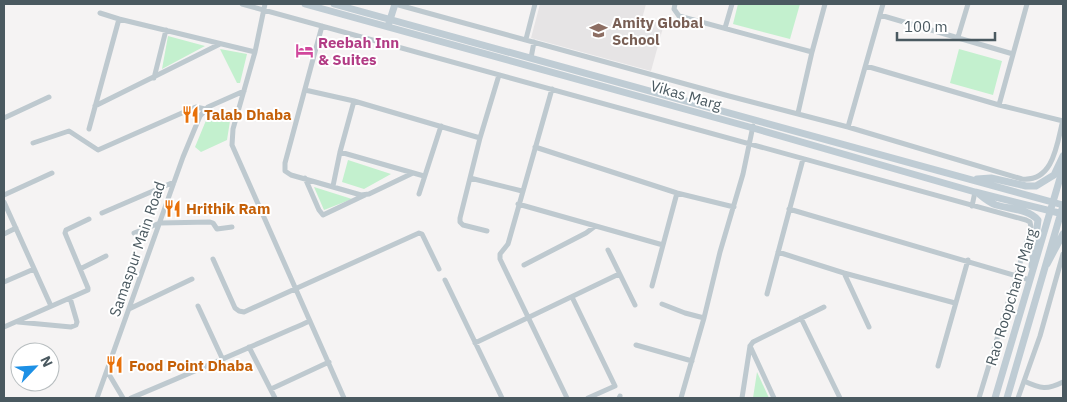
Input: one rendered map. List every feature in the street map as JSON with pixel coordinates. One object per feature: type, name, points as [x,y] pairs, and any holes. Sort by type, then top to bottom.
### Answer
[{"type":"main road","name":"Vikas Marg","points":[[305,4],[531,58],[977,193],[1062,214]]},
{"type":"main road","name":"Vikas Marg","points":[[334,4],[389,23],[754,125],[1063,205]]},
{"type":"main road","points":[[389,23],[395,4]]},
{"type":"main road","points":[[972,180],[991,178],[1026,186],[1036,186],[1054,175],[1063,156]]},
{"type":"main road","name":"Rao Roopchand Marg","points":[[995,398],[1063,168]]},
{"type":"main road","points":[[977,193],[995,205],[1030,213],[1038,220],[1032,259],[1033,271]]},
{"type":"main road","name":"Rao Roopchand Marg","points":[[1007,398],[1043,270],[1062,214],[1063,205]]},
{"type":"main road","points":[[1043,270],[1056,250],[1063,234]]},
{"type":"street","points":[[242,4],[751,143],[1030,222],[1031,227],[985,370],[979,398]]},
{"type":"street","points":[[265,4],[255,52],[233,129],[232,145],[344,398]]},
{"type":"street","points":[[395,4],[848,127],[1025,179],[1040,176],[1048,168],[1063,120],[999,105],[866,66]]},
{"type":"street","points":[[526,39],[535,4]]},
{"type":"street","points":[[675,4],[674,9],[679,16],[812,52]]},
{"type":"street","points":[[725,28],[732,4]]},
{"type":"street","points":[[798,114],[825,4]]},
{"type":"street","points":[[848,127],[884,4]]},
{"type":"street","points":[[958,37],[968,4]]},
{"type":"street","points":[[999,105],[1027,4]]},
{"type":"street","points":[[100,13],[255,52]]},
{"type":"street","points":[[880,15],[1013,54]]},
{"type":"street","points":[[89,129],[119,19]]},
{"type":"street","points":[[322,26],[284,167],[287,174],[366,195]]},
{"type":"street","points":[[154,78],[166,30]]},
{"type":"street","points":[[531,58],[534,42]]},
{"type":"street","points":[[96,106],[221,44]]},
{"type":"street","points":[[487,232],[463,225],[460,222],[480,138],[499,75]]},
{"type":"street","points":[[552,89],[508,244],[500,254],[500,259],[567,398]]},
{"type":"street","points":[[306,90],[354,101],[480,138]]},
{"type":"street","points":[[33,143],[69,131],[98,150],[190,109],[196,107],[205,109],[244,91]]},
{"type":"street","points":[[4,118],[49,97]]},
{"type":"street","points":[[333,186],[354,101]]},
{"type":"street","name":"Samaspur Main Road","points":[[97,398],[183,157],[205,109]]},
{"type":"street","points":[[681,398],[734,207],[754,125]]},
{"type":"street","points":[[419,194],[441,126]]},
{"type":"street","points":[[535,147],[677,193],[734,207]]},
{"type":"street","points":[[340,152],[424,176]]},
{"type":"street","points":[[767,294],[803,159]]},
{"type":"street","points":[[4,195],[52,173]]},
{"type":"street","points":[[305,178],[323,215],[413,173]]},
{"type":"street","points":[[470,178],[522,190]]},
{"type":"street","points":[[102,213],[174,182]]},
{"type":"street","points":[[652,286],[677,193]]},
{"type":"street","points":[[972,206],[977,193]]},
{"type":"street","points":[[4,202],[51,306]]},
{"type":"street","points":[[518,204],[662,245]]},
{"type":"street","points":[[790,209],[968,260],[1030,280]]},
{"type":"street","points":[[4,327],[88,290],[65,233],[66,230],[89,219]]},
{"type":"street","points":[[134,233],[160,223],[210,222],[217,229],[232,227]]},
{"type":"street","points":[[524,265],[586,233],[594,226]]},
{"type":"street","points":[[4,234],[16,228]]},
{"type":"street","points":[[213,259],[235,308],[244,312],[419,233],[422,234],[439,269]]},
{"type":"street","points":[[608,250],[635,304]]},
{"type":"street","points":[[778,252],[844,273],[955,303]]},
{"type":"street","points":[[1018,398],[1040,336],[1063,254]]},
{"type":"street","points":[[80,268],[106,256]]},
{"type":"street","points":[[938,366],[968,260]]},
{"type":"street","points":[[4,282],[34,269]]},
{"type":"street","points":[[844,273],[869,327]]},
{"type":"street","points":[[475,343],[619,274]]},
{"type":"street","points":[[129,310],[192,279]]},
{"type":"street","points":[[445,280],[502,398]]},
{"type":"street","points":[[572,296],[615,386],[588,398]]},
{"type":"street","points":[[16,321],[71,327],[76,325],[77,322],[70,298]]},
{"type":"street","points":[[662,304],[704,318]]},
{"type":"street","points":[[198,306],[223,360]]},
{"type":"street","points":[[742,398],[750,346],[757,339],[824,307]]},
{"type":"street","points":[[801,318],[840,398]]},
{"type":"street","points":[[131,398],[310,322]]},
{"type":"street","points":[[636,345],[692,361]]},
{"type":"street","points":[[750,346],[774,398]]},
{"type":"street","points":[[249,347],[275,398]]},
{"type":"street","points":[[271,389],[329,362]]},
{"type":"street","points":[[107,371],[123,398]]},
{"type":"street","points":[[1011,383],[1023,382],[1044,389],[1063,382]]},
{"type":"shaded area","name":"Amity Global School","points":[[540,4],[646,4],[642,19],[664,24],[651,71],[531,38]]},
{"type":"green space","points":[[738,4],[800,4],[790,39],[733,24]]},
{"type":"green space","points":[[168,36],[205,46],[162,69]]},
{"type":"green space","points":[[220,49],[247,54],[240,83],[237,83]]},
{"type":"green space","points":[[959,49],[1002,61],[993,95],[950,83]]},
{"type":"green space","points":[[207,118],[230,121],[227,140],[201,152],[195,147]]},
{"type":"green space","points":[[348,160],[391,174],[364,189],[342,182]]},
{"type":"green space","points":[[314,187],[352,199],[324,210]]},
{"type":"green space","points":[[757,372],[769,398],[753,398]]},
{"type":"place","name":"Amity Global School","points":[[598,31]]},
{"type":"place","name":"Reebah Inn & Suites","points":[[304,51]]},
{"type":"place","name":"Talab Dhaba","points":[[190,114]]},
{"type":"place","name":"Hrithik Ram","points":[[172,208]]},
{"type":"place","name":"Food Point Dhaba","points":[[115,365]]}]
